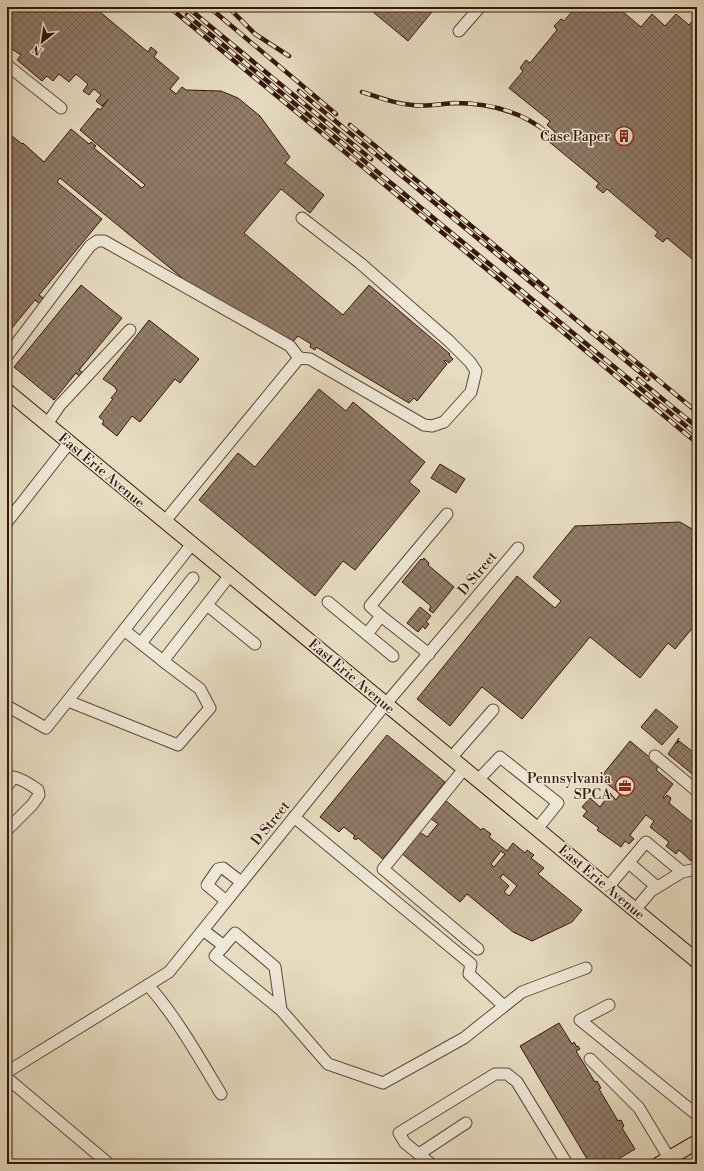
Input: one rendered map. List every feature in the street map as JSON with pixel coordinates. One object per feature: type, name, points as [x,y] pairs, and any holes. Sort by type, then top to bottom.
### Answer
[{"type":"main road","name":"East Erie Avenue","points":[[7,391],[697,961]]},
{"type":"main road","points":[[664,1161],[697,1142]]},
{"type":"street","points":[[459,31],[480,7]]},
{"type":"street","points":[[7,64],[61,108]]},
{"type":"street","points":[[7,356],[90,246],[97,241],[104,241],[290,346],[299,358],[310,359],[413,420],[432,426],[444,422],[471,392],[476,371],[470,362],[360,263],[302,218]]},
{"type":"street","points":[[47,424],[60,405],[130,330]]},
{"type":"street","points":[[165,521],[240,432],[281,377],[299,358]]},
{"type":"street","points":[[7,522],[69,443]]},
{"type":"street","points":[[429,654],[370,606],[447,514]]},
{"type":"street","points":[[7,706],[46,728],[192,544]]},
{"type":"street","name":"D Street","points":[[7,1072],[169,972],[386,704],[518,548]]},
{"type":"street","points":[[163,661],[230,576]]},
{"type":"street","points":[[141,643],[193,578]]},
{"type":"street","points":[[328,602],[393,656]]},
{"type":"street","points":[[207,605],[255,644]]},
{"type":"street","points":[[367,634],[381,616]]},
{"type":"street","points":[[68,701],[178,745],[210,708],[200,689],[124,630]]},
{"type":"street","points":[[451,758],[493,710]]},
{"type":"street","points":[[655,756],[697,791]]},
{"type":"street","points":[[478,780],[500,757],[558,803],[537,829]]},
{"type":"street","points":[[464,769],[383,869],[478,949]]},
{"type":"street","points":[[7,786],[14,777],[29,783],[38,790],[39,795],[32,805],[7,830]]},
{"type":"street","points":[[294,817],[471,964],[469,974],[504,1006]]},
{"type":"street","points":[[608,887],[646,842],[682,872]]},
{"type":"street","points":[[629,863],[657,887]]},
{"type":"street","points":[[226,901],[207,885],[218,868],[223,868],[241,882]]},
{"type":"street","points":[[635,910],[651,891],[657,887],[682,872],[697,869]]},
{"type":"street","points":[[203,930],[224,946]]},
{"type":"street","points":[[281,1010],[275,967],[235,933],[215,956],[281,1010],[328,1064],[384,1083],[464,1038],[522,992],[586,968]]},
{"type":"street","points":[[148,985],[185,1035],[221,1094]]},
{"type":"street","points":[[609,1005],[580,1020],[697,1115]]},
{"type":"street","points":[[590,1059],[639,1108],[664,1161]]},
{"type":"street","points":[[431,1164],[405,1143],[399,1133],[495,1074],[507,1074],[517,1082],[567,1164]]},
{"type":"street","points":[[7,1078],[109,1164]]},
{"type":"street","points":[[419,1154],[466,1123]]},
{"type":"building","points":[[7,7],[94,7],[148,52],[151,47],[157,52],[154,57],[179,78],[170,89],[176,94],[182,87],[186,90],[221,91],[238,98],[260,116],[290,157],[285,163],[324,195],[310,213],[281,189],[244,233],[343,315],[369,285],[450,354],[449,355],[453,359],[449,363],[445,360],[444,361],[447,364],[417,401],[414,398],[409,403],[316,347],[315,350],[310,347],[311,344],[298,336],[290,345],[197,290],[60,178],[57,182],[102,219],[39,295],[46,300],[42,306],[35,300],[7,334],[7,132],[22,144],[23,143],[44,162],[71,129],[89,144],[91,142],[96,146],[94,148],[142,188],[145,185],[80,130],[98,108],[100,110],[108,100],[102,106],[96,101],[101,95],[94,89],[89,95],[83,91],[88,84],[76,74],[69,82],[59,74],[53,81],[47,76],[42,81],[17,60],[21,55],[7,46]]},
{"type":"building","points":[[367,7],[436,7],[408,41]]},
{"type":"building","name":"Case Paper","points":[[576,7],[617,7],[641,27],[652,14],[665,26],[676,14],[689,25],[697,16],[697,263],[667,238],[663,242],[655,236],[658,232],[607,189],[603,193],[596,187],[599,183],[547,140],[555,132],[547,125],[550,121],[509,88],[523,71],[520,68],[526,60],[530,63],[557,30],[554,26],[561,19],[564,21]]},
{"type":"building","points":[[81,285],[122,318],[79,370],[82,372],[79,376],[76,373],[54,400],[14,367]]},
{"type":"building","points":[[149,320],[199,359],[180,383],[175,379],[140,422],[132,416],[117,436],[102,424],[104,421],[99,417],[113,399],[111,398],[117,391],[115,387],[103,379]]},
{"type":"building","points":[[319,389],[346,411],[353,402],[425,462],[409,482],[420,491],[355,570],[343,561],[315,596],[199,500],[238,453],[255,467]]},
{"type":"building","points":[[440,464],[465,479],[456,493],[431,478]]},
{"type":"building","points":[[680,522],[697,532],[697,627],[695,625],[675,649],[668,643],[640,678],[590,637],[522,719],[482,687],[450,726],[417,699],[517,576],[555,608],[561,601],[533,577],[575,526]]},
{"type":"building","points":[[424,558],[429,563],[428,565],[454,587],[433,613],[429,610],[431,606],[402,582],[421,559],[422,560]]},
{"type":"building","points":[[420,607],[431,616],[426,622],[429,624],[425,629],[423,626],[418,632],[407,623]]},
{"type":"building","points":[[656,709],[678,727],[662,745],[641,727]]},
{"type":"building","points":[[387,735],[445,782],[383,859],[358,838],[356,840],[353,838],[355,836],[344,827],[339,832],[320,817]]},
{"type":"building","points":[[679,738],[677,744],[679,741],[697,755],[697,778],[668,754]]},
{"type":"building","points":[[630,741],[659,765],[656,770],[673,784],[663,797],[664,798],[667,795],[671,798],[669,803],[697,826],[697,853],[691,861],[679,850],[676,854],[666,846],[669,842],[650,827],[654,821],[646,815],[630,835],[634,839],[629,844],[625,841],[621,847],[597,830],[599,828],[583,816],[587,811],[582,807],[590,798],[600,807],[610,793],[616,800],[620,794],[600,778]]},
{"type":"building","points":[[445,800],[481,830],[483,828],[491,834],[489,837],[507,851],[513,843],[525,853],[527,850],[534,855],[531,858],[544,868],[538,874],[582,910],[572,922],[532,941],[513,932],[467,894],[460,902],[400,852],[418,831],[427,837],[438,824],[430,818]],"holes":[[[501,851],[505,854],[494,867],[491,864]],[[503,874],[517,886],[509,896],[504,892],[509,886],[500,878]]]},
{"type":"building","points":[[559,1023],[572,1044],[574,1042],[580,1049],[576,1051],[595,1082],[597,1081],[601,1088],[599,1089],[618,1121],[621,1120],[624,1126],[622,1128],[635,1149],[610,1164],[590,1164],[520,1046]]},
{"type":"railway","points":[[169,7],[697,443]]},
{"type":"railway","points":[[187,7],[371,159]]},
{"type":"railway","points":[[209,7],[336,114]]},
{"type":"railway","points":[[228,7],[255,34],[289,56]]},
{"type":"railway","points":[[187,15],[697,435]]},
{"type":"railway","points":[[299,91],[648,379]]},
{"type":"railway","points":[[362,92],[399,103],[422,106],[467,103],[492,107],[527,119],[548,133]]},
{"type":"railway","points":[[350,125],[547,289]]},
{"type":"railway","points":[[601,333],[697,412]]},
{"type":"railway","points":[[638,379],[697,427]]},
{"type":"place","name":"Case Paper","points":[[624,136]]},
{"type":"place","name":"Pennsylvania SPCA","points":[[625,786]]}]
